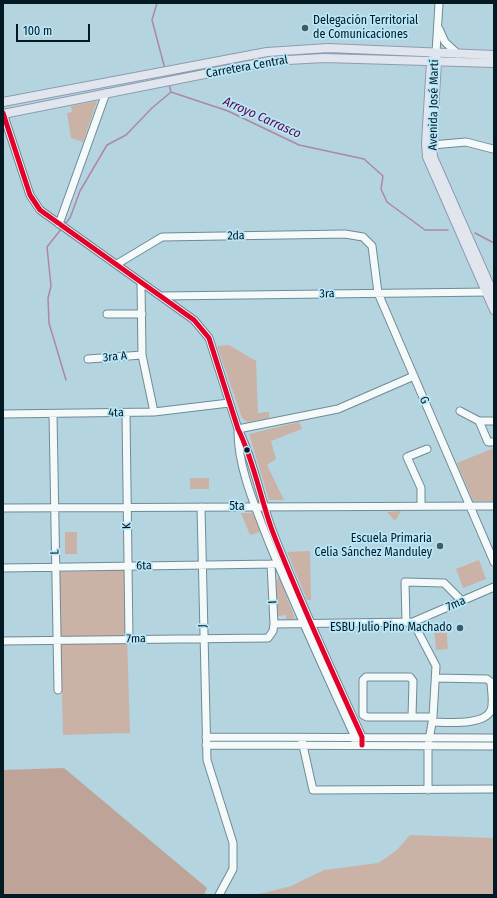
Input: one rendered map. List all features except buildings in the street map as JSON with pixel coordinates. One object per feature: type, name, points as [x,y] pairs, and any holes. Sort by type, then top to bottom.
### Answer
[{"type":"main road","name":"Carretera Central","points":[[3,102],[267,52],[328,48],[494,55]]},
{"type":"main road","points":[[324,58],[328,48]]},
{"type":"main road","name":"Avenida José Martí","points":[[436,53],[426,143],[427,157],[490,293]]},
{"type":"main road","name":"Carretera Central","points":[[3,114],[270,61],[324,58],[494,63]]},
{"type":"main road","name":"Avenida José Martí","points":[[434,62],[433,156],[490,293],[494,310]]},
{"type":"street","points":[[436,53],[439,3]]},
{"type":"street","points":[[438,25],[444,42],[458,54]]},
{"type":"street","points":[[59,224],[106,93]]},
{"type":"street","points":[[3,114],[32,199],[40,210],[194,320],[209,338],[229,403],[244,443],[278,564]]},
{"type":"street","points":[[432,145],[466,142],[493,148]]},
{"type":"street","name":"2da","points":[[117,264],[162,237],[345,234],[363,237]]},
{"type":"street","name":"G","points":[[363,237],[372,246],[378,293],[494,562]]},
{"type":"street","points":[[141,283],[142,355],[154,412]]},
{"type":"street","name":"3ra","points":[[162,296],[490,293]]},
{"type":"street","points":[[107,314],[142,314]]},
{"type":"street","name":"3ra A","points":[[88,359],[142,355]]},
{"type":"street","points":[[238,430],[338,409],[414,376]]},
{"type":"street","name":"4ta","points":[[3,414],[154,412],[229,403]]},
{"type":"street","points":[[460,411],[479,420],[494,421]]},
{"type":"street","name":"K","points":[[126,413],[129,639]]},
{"type":"street","name":"L","points":[[53,414],[58,690]]},
{"type":"street","points":[[479,420],[488,442],[494,442]]},
{"type":"street","points":[[238,430],[238,445],[255,507],[278,564],[358,737],[358,745]]},
{"type":"street","points":[[421,506],[421,488],[407,457],[427,449]]},
{"type":"street","name":"5ta","points":[[3,508],[494,506]]},
{"type":"street","name":"J","points":[[201,507],[207,760],[233,843],[233,869],[219,895]]},
{"type":"street","name":"6ta","points":[[3,568],[278,564]]},
{"type":"street","name":"I","points":[[268,638],[274,631],[278,564]]},
{"type":"street","points":[[428,790],[428,746],[433,720],[436,666],[410,622],[405,582],[444,583],[462,601]]},
{"type":"street","name":"7ma","points":[[274,624],[410,622],[494,587]]},
{"type":"street","name":"7ma","points":[[3,641],[268,638]]},
{"type":"street","points":[[412,717],[413,681],[410,677],[366,677],[363,680],[363,715],[367,717],[412,717],[470,722],[487,716],[492,710],[491,682],[487,679],[436,678]]},
{"type":"street","points":[[301,737],[313,790],[494,789]]},
{"type":"street","points":[[206,741],[301,737],[494,738]]},
{"type":"street","points":[[206,741],[302,745],[494,746]]},
{"type":"shaded area","points":[[97,101],[83,142],[71,138],[67,113],[72,112],[71,106]]},
{"type":"shaded area","points":[[229,345],[256,361],[258,413],[269,412],[269,418],[247,422],[242,418],[217,346]]},
{"type":"shaded area","points":[[299,422],[302,429],[271,441],[276,459],[267,465],[284,500],[269,500],[249,434]]},
{"type":"shaded area","points":[[494,448],[494,501],[473,501],[457,463]]},
{"type":"shaded area","points":[[190,478],[209,478],[209,489],[190,489]]},
{"type":"shaded area","points":[[401,511],[395,521],[387,512]]},
{"type":"shaded area","points":[[241,513],[253,513],[260,532],[250,535]]},
{"type":"shaded area","points":[[65,532],[77,532],[77,554],[65,554]]},
{"type":"shaded area","points":[[310,551],[311,600],[307,600],[287,552]]},
{"type":"shaded area","points":[[479,560],[486,579],[463,588],[456,569]]},
{"type":"shaded area","points":[[125,570],[130,733],[63,735],[59,572]]},
{"type":"shaded area","points":[[279,577],[295,619],[286,619],[286,615],[278,616],[276,582]]},
{"type":"shaded area","points":[[446,625],[448,649],[436,650],[434,626]]},
{"type":"shaded area","points":[[64,768],[207,888],[204,895],[3,895],[3,770]]},
{"type":"shaded area","points":[[410,835],[494,838],[494,895],[255,895],[291,886],[324,870],[378,863],[396,851]]},
{"type":"waterway","name":"Arroyo Carrasco","points":[[157,3],[152,20],[165,69]]},
{"type":"waterway","name":"Arroyo Carrasco","points":[[169,84],[171,92],[228,111],[299,145],[364,159],[383,176],[381,189],[387,202],[425,230],[448,230]]},
{"type":"waterway","points":[[64,225],[70,218],[80,191],[107,145],[126,135],[152,108],[171,92]]},
{"type":"waterway","points":[[62,228],[47,247],[51,286],[48,298],[49,323],[66,380]]},
{"type":"waterway","points":[[475,233],[494,243]]},
{"type":"transit line","points":[[3,113],[30,195],[40,210],[194,320],[209,338],[238,429],[253,466],[272,530],[304,608],[362,737],[362,745]]},
{"type":"place","name":"Delegación Territorial de Comunicaciones","points":[[305,28]]},
{"type":"place","name":"Escuela Primaria Celia Sánchez Manduley","points":[[440,546]]},
{"type":"place","name":"ESBU Julio Pino Machado","points":[[460,628]]}]
